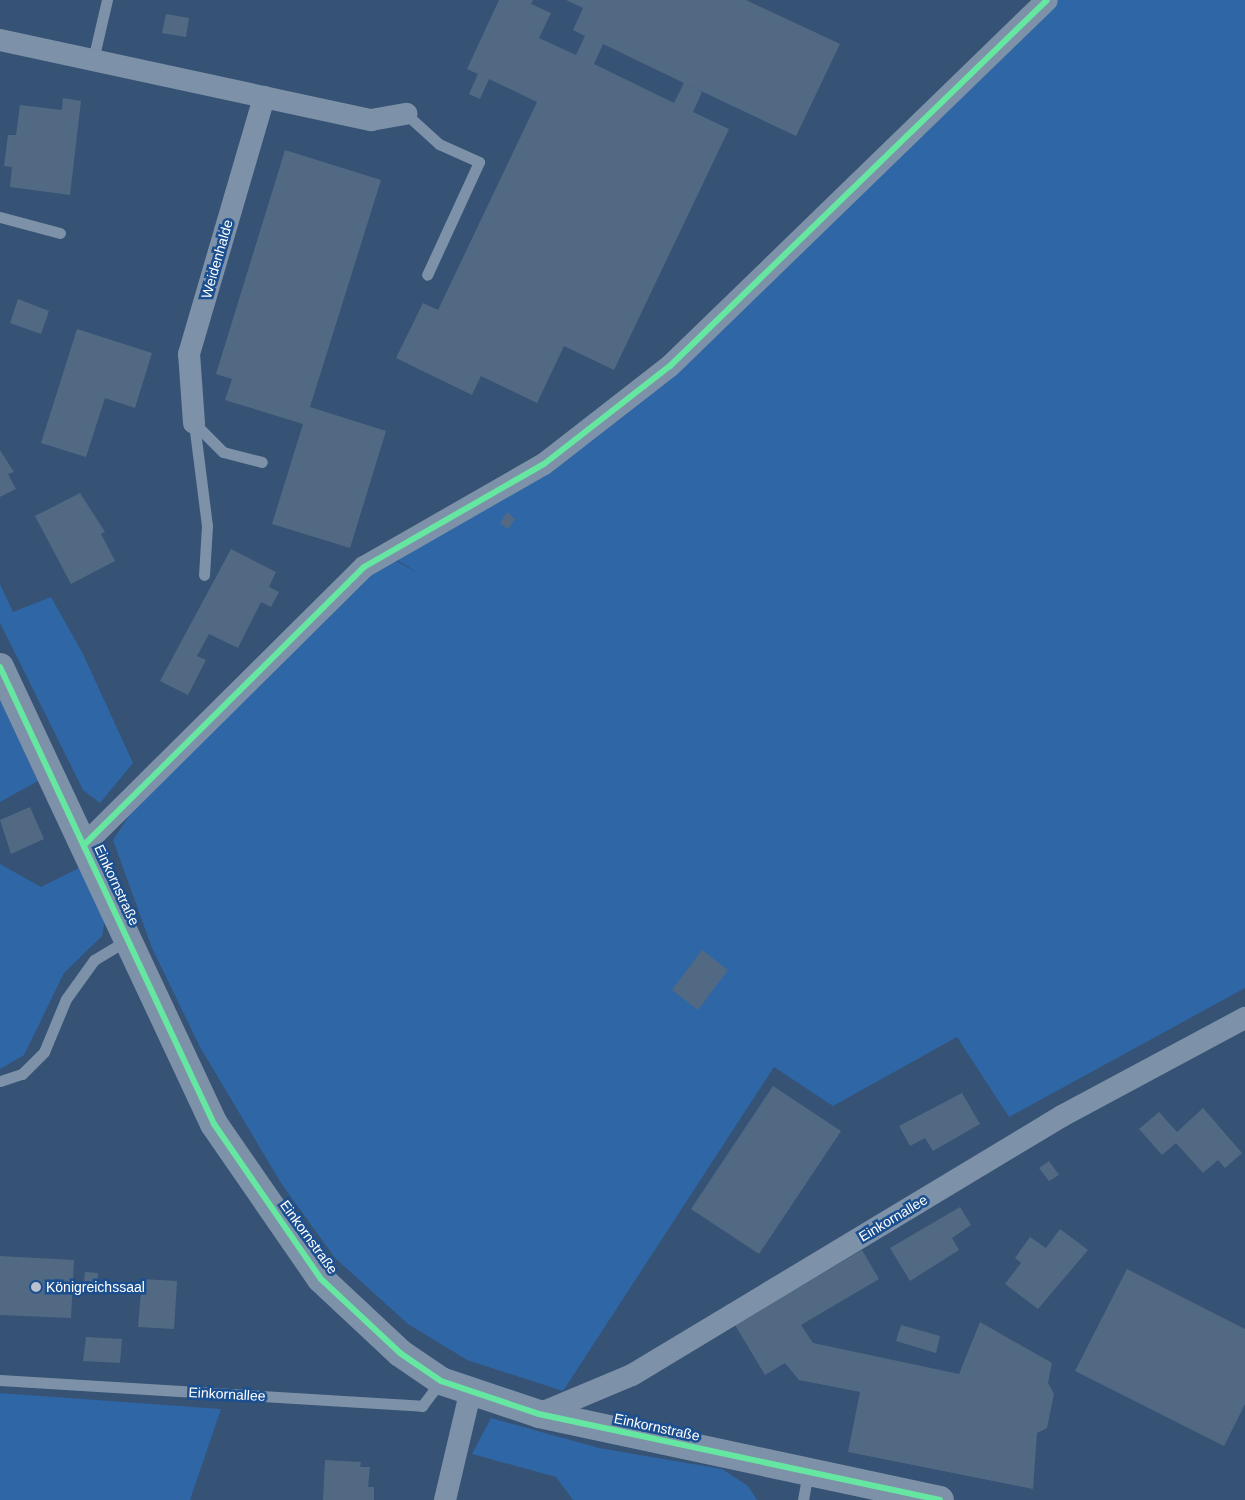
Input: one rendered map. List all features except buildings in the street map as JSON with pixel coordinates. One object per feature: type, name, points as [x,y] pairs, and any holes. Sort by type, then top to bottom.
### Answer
[{"type":"street","points":[[85,844],[364,567],[544,464],[670,366],[1047,0]]},
{"type":"street","points":[[0,40],[371,120],[406,114]]},
{"type":"street","name":"Weidenhalde","points":[[194,423],[189,354],[264,97]]},
{"type":"street","name":"Einkornstraße","points":[[0,667],[85,844],[214,1124],[321,1278],[400,1353],[441,1380],[470,1393],[539,1414],[940,1500]]},
{"type":"street","name":"Einkornallee","points":[[539,1414],[632,1375],[1062,1116],[1245,1018]]},
{"type":"street","points":[[445,1500],[470,1393]]},
{"type":"lane","points":[[93,60],[106,0]]},
{"type":"lane","points":[[406,114],[440,144],[479,162],[427,275]]},
{"type":"lane","points":[[0,217],[60,233]]},
{"type":"lane","points":[[194,423],[224,452],[262,462]]},
{"type":"lane","points":[[194,423],[207,526],[204,575]]},
{"type":"lane","points":[[0,1081],[22,1074],[44,1052],[66,999],[94,960],[129,940]]},
{"type":"lane","name":"Einkornallee","points":[[0,1380],[422,1406],[441,1380]]},
{"type":"lane","points":[[803,1500],[808,1473]]},
{"type":"shaded area","points":[[1057,0],[1245,0],[1245,988],[1009,1117],[957,1037],[833,1106],[774,1067],[563,1391],[467,1360],[408,1324],[335,1258],[281,1183],[200,1047],[152,948],[113,840],[131,813],[329,611],[390,558],[420,574],[390,556],[511,488],[552,472]]},
{"type":"shaded area","points":[[0,584],[13,612],[51,597],[83,654],[133,763],[100,803],[83,790],[0,623]]},
{"type":"shaded area","points":[[0,700],[38,781],[0,802]]},
{"type":"shaded area","points":[[0,864],[41,887],[79,868],[105,921],[102,936],[64,973],[24,1055],[0,1069]]},
{"type":"shaded area","points":[[0,1393],[221,1409],[190,1500],[0,1500]]},
{"type":"shaded area","points":[[491,1418],[599,1448],[722,1469],[748,1486],[757,1500],[573,1500],[556,1477],[472,1454]]},
{"type":"cycle path","points":[[85,844],[364,567],[544,464],[670,366],[1047,0]]},
{"type":"cycle path","points":[[0,667],[214,1124],[321,1279],[400,1353],[441,1381],[539,1414],[940,1500]]},
{"type":"place","name":"Königreichssaal","points":[[36,1287]]}]
